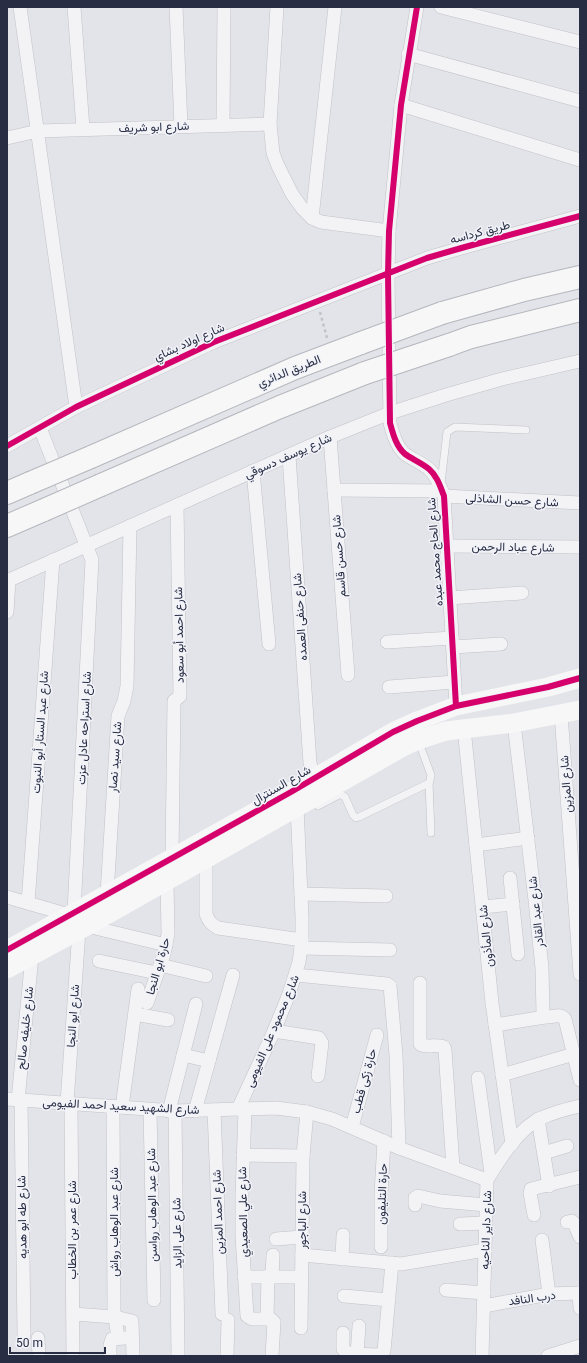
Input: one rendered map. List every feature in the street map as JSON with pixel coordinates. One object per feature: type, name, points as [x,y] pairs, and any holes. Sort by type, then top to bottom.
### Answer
[{"type":"highway","points":[[524,290],[580,262]]},
{"type":"highway","name":"الطريق الدائري","points":[[7,493],[295,368],[361,343],[442,314],[524,290],[580,277]]},
{"type":"highway","points":[[7,526],[280,407],[364,373],[478,335],[580,310]]},
{"type":"street","points":[[20,7],[76,407]]},
{"type":"street","points":[[74,7],[83,129]]},
{"type":"street","points":[[176,7],[181,126]]},
{"type":"street","points":[[223,125],[224,7]]},
{"type":"street","points":[[277,7],[270,124],[273,154],[278,166],[292,194],[302,208],[312,218],[322,222],[389,231]]},
{"type":"street","points":[[312,218],[335,7]]},
{"type":"street","name":"شارع الحاج محمد عبده","points":[[417,7],[408,54],[401,105],[389,231],[388,274],[390,423],[398,444],[404,453],[429,469],[442,491],[447,546],[455,682],[449,708]]},
{"type":"street","points":[[441,7],[580,42]]},
{"type":"street","points":[[408,54],[580,101]]},
{"type":"street","points":[[401,105],[580,160]]},
{"type":"street","name":"شارع ابو شريف","points":[[7,138],[38,131],[270,124]]},
{"type":"street","name":"طريق كرداسه","points":[[388,274],[427,258],[580,216]]},
{"type":"street","name":"شارع اولاد بشاي","points":[[7,446],[76,407],[214,342],[388,274]]},
{"type":"street","name":"شارع يوسف دسوقي","points":[[8,580],[330,437],[390,413],[502,379],[580,361]]},
{"type":"street","name":"شارع استراحه عادل عزت","points":[[40,428],[87,545],[93,568],[77,920]]},
{"type":"street","name":"شارع حسن قاسم","points":[[330,437],[348,675]]},
{"type":"street","name":"شارع حنفى العمده","points":[[289,456],[310,763],[315,778]]},
{"type":"street","points":[[253,471],[269,644]]},
{"type":"street","name":"شارع حسن الشاذلى","points":[[334,490],[442,491],[580,503]]},
{"type":"street","name":"شارع احمد أبو سعود","points":[[172,858],[174,701],[180,696],[177,505]]},
{"type":"street","name":"شارع سيد نصار","points":[[107,894],[118,716],[127,686],[130,526]]},
{"type":"street","name":"شارع عباد الرحمن","points":[[447,546],[580,547]]},
{"type":"street","name":"شارع عبد الستار أبو النبوت","points":[[28,903],[53,560]]},
{"type":"street","points":[[7,612],[8,580]]},
{"type":"street","points":[[450,598],[522,593]]},
{"type":"street","points":[[387,642],[501,644]]},
{"type":"street","name":"شارع السنترال","points":[[7,969],[32,956],[107,894],[315,778],[393,732],[449,708],[533,690],[580,678]]},
{"type":"street","points":[[389,687],[455,682]]},
{"type":"street","points":[[449,708],[455,729]]},
{"type":"street","name":"شارع السنترال","points":[[7,950],[167,880],[418,740],[455,729],[514,723],[580,710]]},
{"type":"street","name":"شارع المزين","points":[[561,714],[580,974]]},
{"type":"street","name":"شارع عبد القادر","points":[[514,723],[541,960],[543,1011],[545,1017]]},
{"type":"street","name":"شارع المأذون","points":[[455,729],[476,845],[495,1025],[512,1144]]},
{"type":"street","name":"شارع محمود على الفيومى","points":[[241,1109],[296,975],[302,944],[297,807]]},
{"type":"street","points":[[476,845],[528,838]]},
{"type":"street","points":[[206,858],[206,914],[208,921],[212,925],[218,928],[302,944],[390,950]]},
{"type":"street","points":[[510,878],[518,954]]},
{"type":"street","name":"حارة ابو النجا","points":[[147,1003],[159,969],[168,934],[167,880]]},
{"type":"street","points":[[301,894],[386,896]]},
{"type":"street","points":[[7,897],[77,920],[166,944]]},
{"type":"street","points":[[483,907],[512,904]]},
{"type":"street","name":"شارع ابو النجا","points":[[69,1103],[77,920]]},
{"type":"street","name":"شارع خليفه صالح","points":[[15,1100],[32,956]]},
{"type":"street","points":[[99,961],[206,976]]},
{"type":"street","points":[[195,1111],[233,975]]},
{"type":"street","points":[[296,975],[386,984],[390,986],[396,1055],[399,1148]]},
{"type":"street","points":[[420,983],[420,1044],[425,1046],[440,1046],[444,1047],[445,1050],[453,1167]]},
{"type":"street","name":"شارع عبد الوهاب رواش","points":[[118,1338],[115,1317],[118,1107],[135,1014],[138,989]]},
{"type":"street","name":"شارع على الزايد","points":[[178,1356],[172,1111],[183,1055],[196,1004]]},
{"type":"street","points":[[135,1014],[168,1020]]},
{"type":"street","points":[[495,1025],[558,1015],[562,1016],[565,1019],[580,1080]]},
{"type":"street","points":[[274,1031],[319,1038],[322,1043],[318,1076]]},
{"type":"street","name":"حارة زكى قطب","points":[[352,1127],[377,1035]]},
{"type":"street","points":[[502,1075],[574,1054]]},
{"type":"street","points":[[183,1055],[209,1061]]},
{"type":"street","points":[[478,1078],[489,1176]]},
{"type":"street","name":"شارع الشهيد سعيد احمد الفيومى","points":[[15,1100],[172,1111],[276,1108],[307,1112],[332,1119],[399,1148],[453,1167],[489,1176]]},
{"type":"street","name":"شارع طه ابو هديه","points":[[15,1100],[24,1335]]},
{"type":"street","name":"شارع عمر بن الخطاب","points":[[69,1103],[73,1356]]},
{"type":"street","name":"شارع داير الناحيه","points":[[482,1356],[486,1205],[489,1176],[512,1144],[538,1119],[580,1106]]},
{"type":"street","name":"شارع علي الصعيدي","points":[[241,1109],[244,1277],[248,1318],[267,1319]]},
{"type":"street","name":"شارع عبد الوهاب رواسن","points":[[150,1110],[154,1300]]},
{"type":"street","name":"شارع احمد المزين","points":[[214,1110],[227,1356]]},
{"type":"street","name":"شارع الباجور","points":[[301,1328],[303,1156],[307,1112]]},
{"type":"street","points":[[538,1119],[549,1186]]},
{"type":"street","name":"حارة التليفون","points":[[381,1247],[380,1194],[384,1141]]},
{"type":"street","points":[[544,1153],[567,1146]]},
{"type":"street","points":[[243,1155],[303,1156]]},
{"type":"street","points":[[534,1215],[530,1190],[580,1177]]},
{"type":"street","points":[[415,1205],[415,1198],[418,1196],[446,1202],[486,1205]]},
{"type":"street","points":[[567,1222],[572,1221],[574,1223],[580,1237]]},
{"type":"street","points":[[460,1224],[486,1224]]},
{"type":"street","points":[[342,1259],[343,1236]]},
{"type":"street","points":[[276,1239],[302,1237]]},
{"type":"street","points":[[542,1240],[549,1294]]},
{"type":"street","points":[[302,1255],[406,1263],[485,1250]]},
{"type":"street","points":[[272,1356],[274,1322],[271,1319],[267,1319],[273,1255]]},
{"type":"street","points":[[342,1333],[344,1351],[349,1354],[379,1355],[384,1351],[392,1263]]},
{"type":"street","points":[[244,1277],[301,1276]]},
{"type":"street","points":[[446,1290],[484,1292]]},
{"type":"street","points":[[580,1293],[580,1308]]},
{"type":"street","name":"درب النافد","points":[[484,1306],[549,1294],[580,1293]]},
{"type":"street","points":[[344,1296],[389,1300]]},
{"type":"street","points":[[72,1314],[115,1317],[130,1320],[133,1323],[133,1356]]},
{"type":"street","points":[[357,1354],[359,1326]]},
{"type":"street","points":[[38,1338],[39,1356]]},
{"type":"street","points":[[110,1356],[112,1339],[133,1338]]},
{"type":"street","points":[[548,1356],[580,1346]]},
{"type":"lane","points":[[442,491],[447,432],[455,427],[526,430]]},
{"type":"lane","points":[[418,740],[431,776],[428,783],[431,833]]},
{"type":"lane","points":[[318,806],[339,795],[342,795],[353,815],[356,818],[359,818],[428,783]]},
{"type":"path","points":[[319,307],[326,334]]},
{"type":"cycle path","points":[[417,7],[401,105],[389,231],[388,274],[390,423],[395,440],[399,447],[405,454],[432,472],[438,481],[444,496],[456,706]]},
{"type":"cycle path","points":[[7,446],[76,407],[214,342],[427,258],[580,216]]},
{"type":"cycle path","points":[[7,950],[291,792],[393,732],[456,706],[548,687],[580,678]]}]
